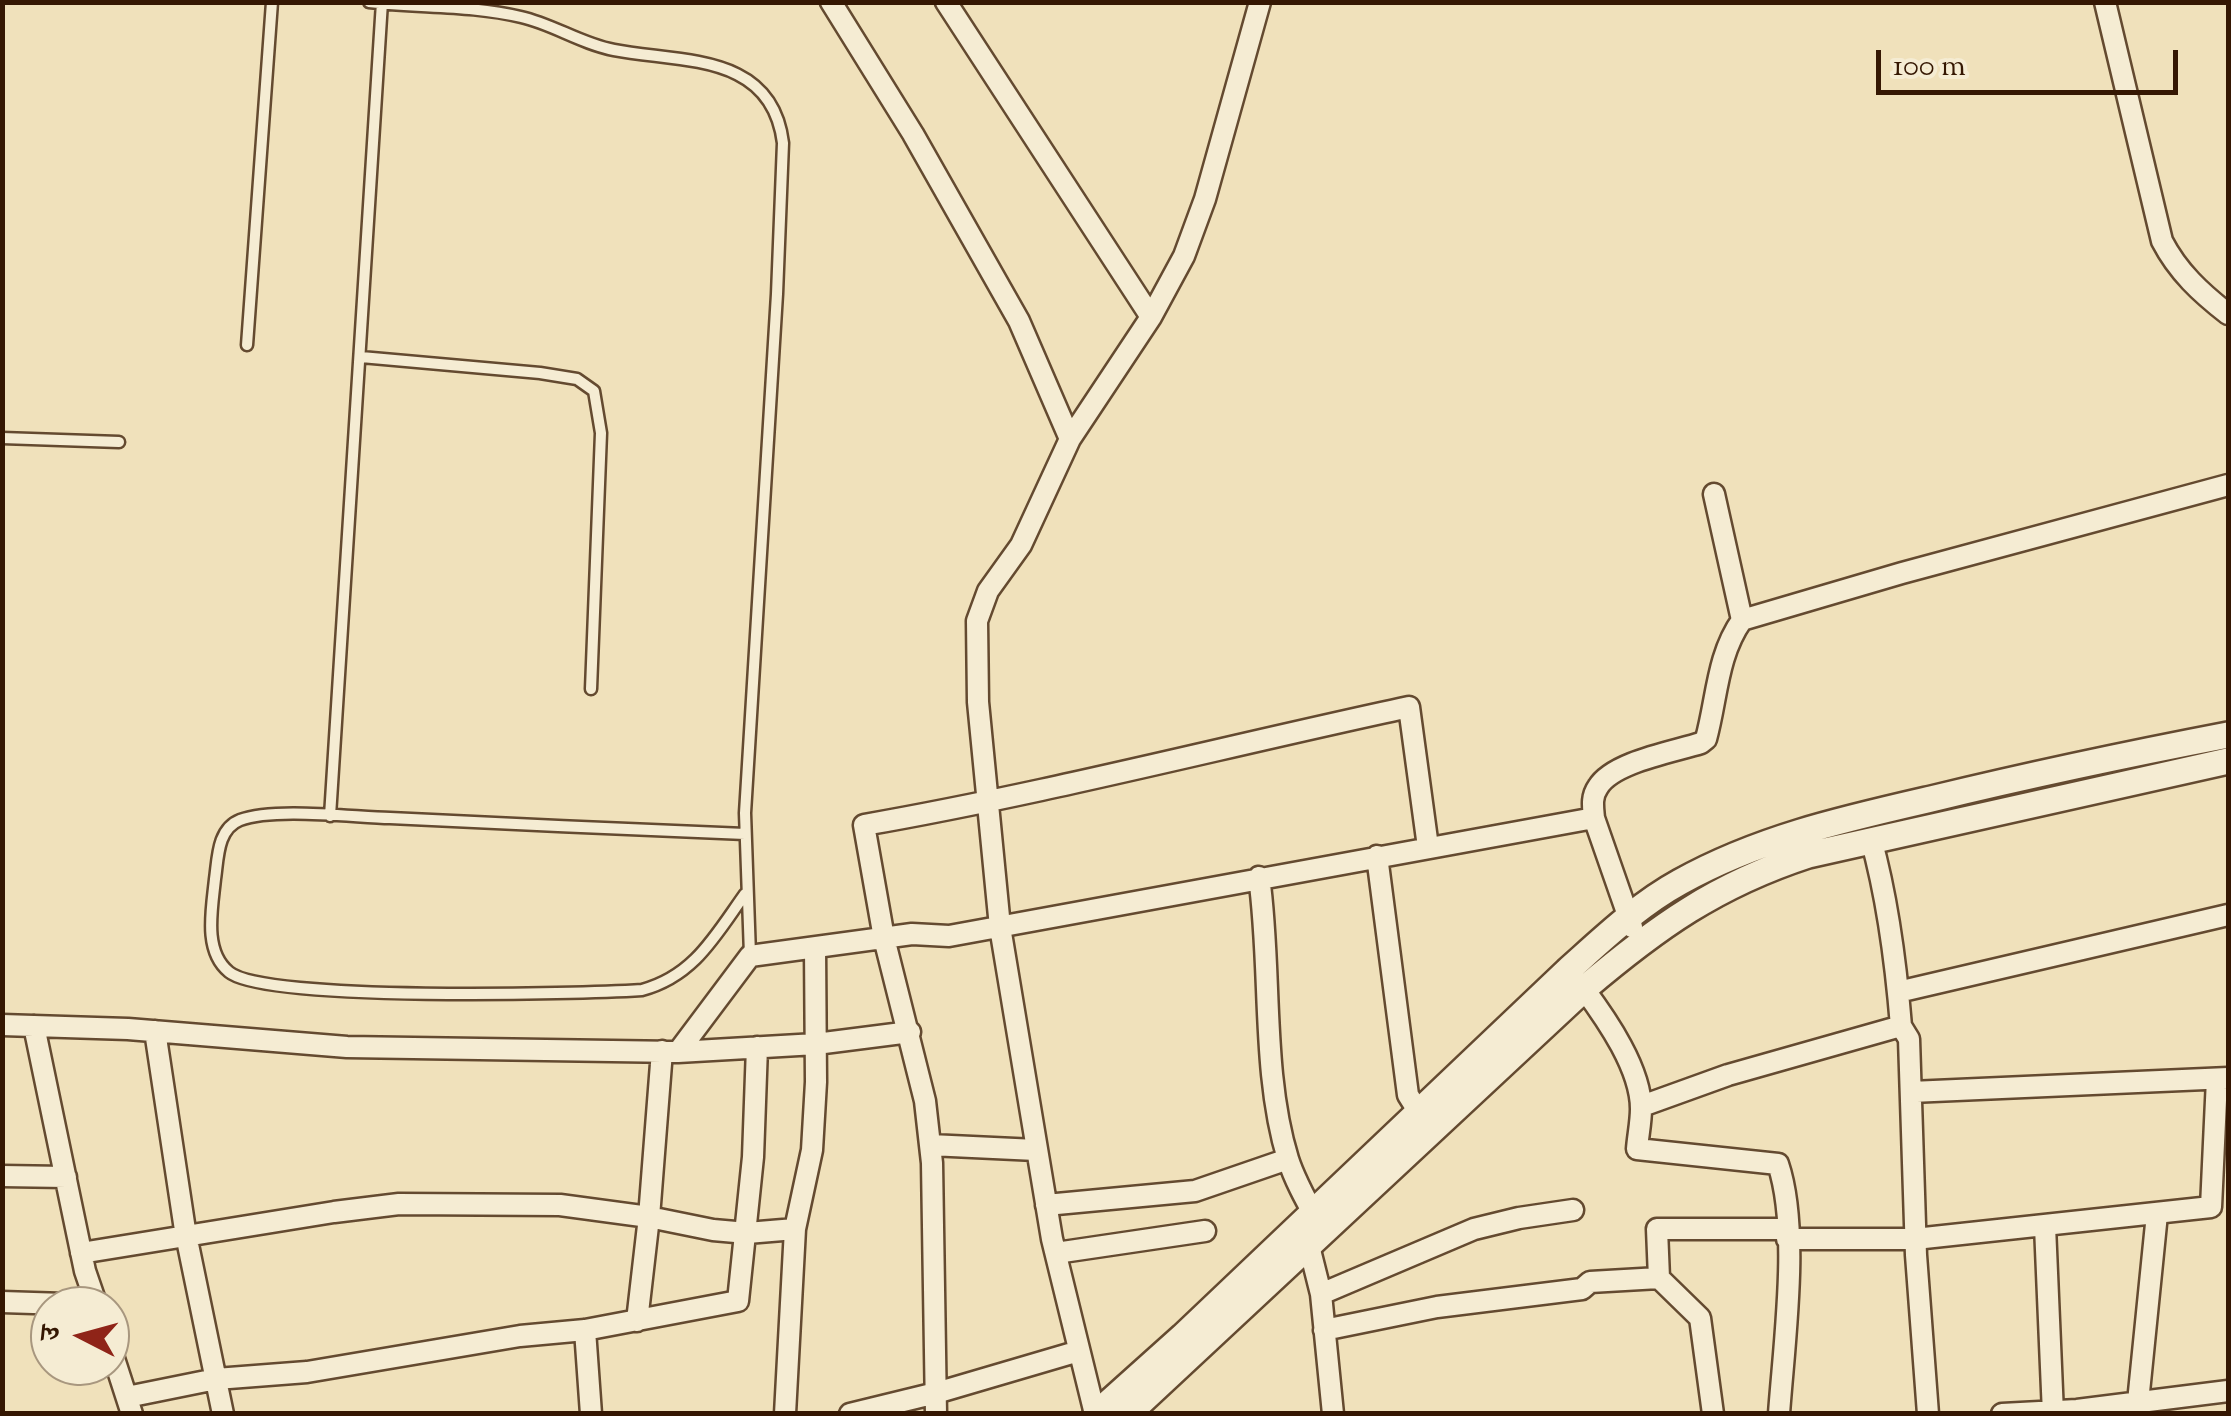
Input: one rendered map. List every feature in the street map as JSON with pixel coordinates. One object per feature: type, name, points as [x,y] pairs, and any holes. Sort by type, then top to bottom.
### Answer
[{"type":"street","points":[[831,2],[913,134],[1019,321],[1070,439]]},
{"type":"street","points":[[946,2],[1150,318]]},
{"type":"street","points":[[1260,2],[1205,199],[1184,256],[1150,318],[1070,439],[1021,544],[988,591],[977,621],[978,702],[1000,927],[1036,1150],[1095,1414],[1315,1231]]},
{"type":"street","points":[[2105,2],[2162,241],[2192,284],[2228,314]]},
{"type":"street","points":[[1742,620],[1902,572],[2228,485]]},
{"type":"street","points":[[1638,944],[1594,818],[1592,800],[1605,778],[1630,765],[1701,744],[1706,739],[1728,646],[1742,620],[1714,494]]},
{"type":"street","points":[[936,1404],[930,1146],[925,1101],[884,938],[864,825],[986,803],[1409,707],[1428,847]]},
{"type":"street","points":[[1128,1414],[1628,916],[1678,883],[1773,839],[2055,769],[2228,734]]},
{"type":"street","points":[[1424,1121],[1638,944],[1702,899],[1764,870],[1871,839],[2228,762]]},
{"type":"street","points":[[637,1320],[670,1051],[750,956],[912,934],[949,936],[1594,818]]},
{"type":"street","points":[[1871,839],[1879,866],[1901,1026],[1909,1039],[1915,1239],[1928,1414]]},
{"type":"street","points":[[1377,856],[1408,1095],[1424,1121]]},
{"type":"street","points":[[1260,878],[1272,1056],[1288,1158],[1315,1231],[1333,1414]]},
{"type":"street","points":[[1898,992],[2228,915]]},
{"type":"street","points":[[784,1414],[795,1230],[812,1150],[815,948]]},
{"type":"street","points":[[1584,989],[1609,1022],[1629,1063],[1642,1106],[1637,1149],[1778,1164],[1785,1185],[1788,1284],[1779,1414]]},
{"type":"street","points":[[2,1025],[155,1031],[347,1047],[670,1051],[816,1044],[910,1032]]},
{"type":"street","points":[[34,1026],[91,1286]]},
{"type":"street","points":[[1642,1106],[1728,1074],[1901,1026]]},
{"type":"street","points":[[155,1031],[186,1235],[223,1414]]},
{"type":"street","points":[[130,1406],[216,1379],[307,1372],[410,1353],[585,1330],[738,1302],[747,1233],[758,1047]]},
{"type":"street","points":[[1714,1414],[1700,1318],[1659,1278],[1657,1229],[1915,1239],[2220,1207],[2223,1078],[1910,1092]]},
{"type":"street","points":[[930,1146],[1036,1150]]},
{"type":"street","points":[[1046,1204],[1195,1191],[1288,1158]]},
{"type":"street","points":[[2,1176],[66,1177]]},
{"type":"street","points":[[82,1252],[399,1204],[560,1205],[714,1230],[795,1230]]},
{"type":"street","points":[[1321,1294],[1474,1228],[1573,1210]]},
{"type":"street","points":[[2138,1402],[2158,1214]]},
{"type":"street","points":[[2044,1226],[2053,1412]]},
{"type":"street","points":[[1056,1253],[1205,1232]]},
{"type":"street","points":[[1324,1330],[1437,1307],[1582,1289],[1590,1282],[1659,1278]]},
{"type":"street","points":[[2,1302],[30,1303]]},
{"type":"street","points":[[585,1330],[591,1414]]},
{"type":"street","points":[[850,1414],[936,1404],[1079,1350]]},
{"type":"street","points":[[2002,1414],[2107,1410],[2138,1402],[2228,1391]]},
{"type":"lane","points":[[247,344],[272,2]]},
{"type":"lane","points":[[369,2],[493,11],[525,18],[615,50],[716,64],[744,79],[770,101],[780,119],[783,143],[777,294],[745,834],[750,956]]},
{"type":"lane","points":[[330,816],[382,3]]},
{"type":"lane","points":[[360,357],[540,373],[577,379],[594,391],[601,433],[591,689]]},
{"type":"lane","points":[[2,438],[119,442]]},
{"type":"lane","points":[[745,834],[254,816],[234,822],[225,832],[219,850],[212,942],[218,961],[231,974],[266,986],[466,994],[642,990],[665,984],[686,970],[710,944],[746,892]]}]
